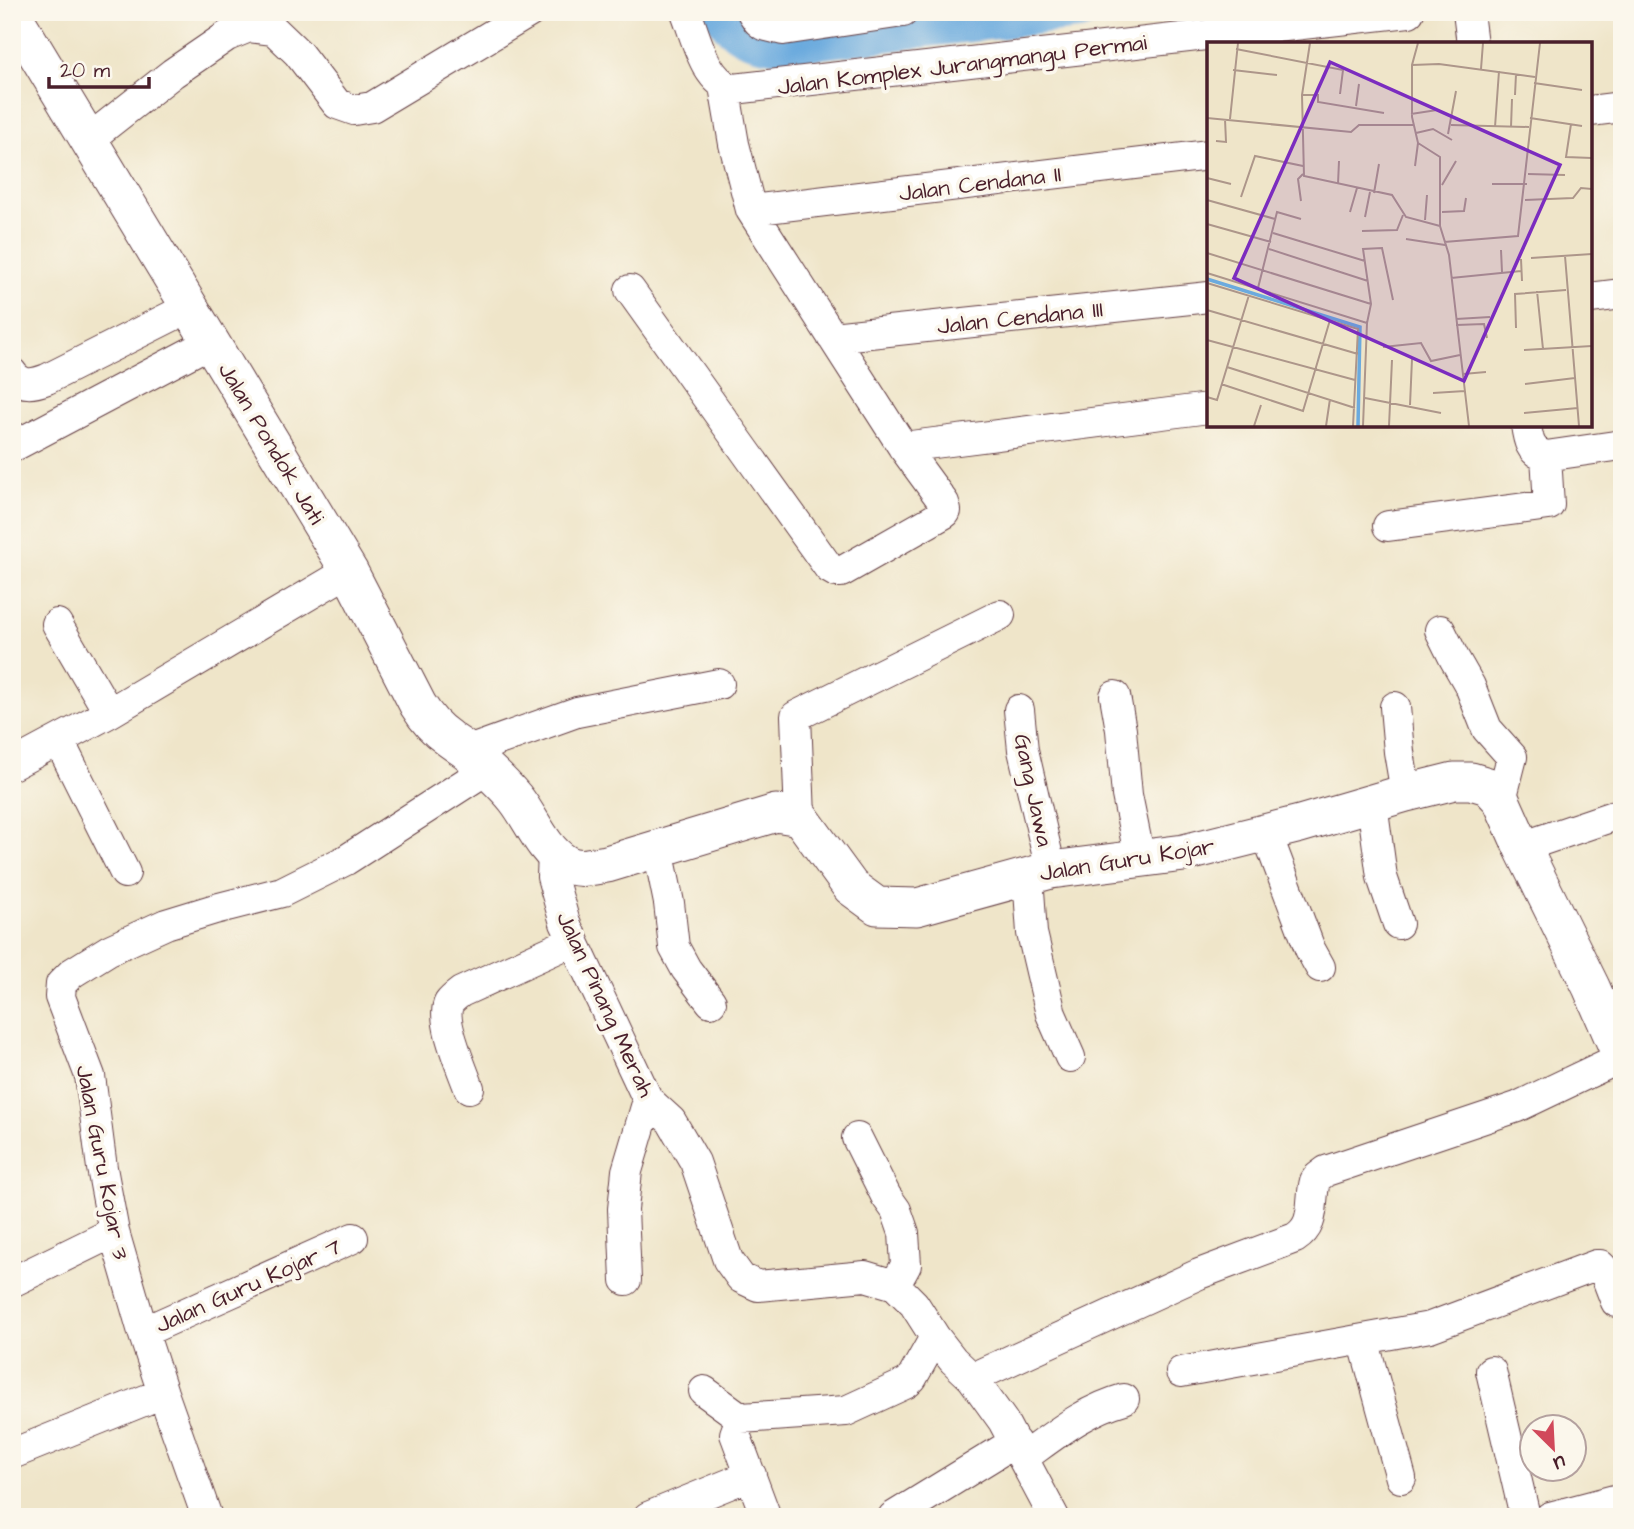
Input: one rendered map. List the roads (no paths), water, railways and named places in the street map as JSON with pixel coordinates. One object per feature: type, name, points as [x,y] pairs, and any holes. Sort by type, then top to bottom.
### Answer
[{"type":"street","points":[[89,139],[173,73],[227,36],[249,27],[274,30],[298,53],[337,104],[354,110],[372,107],[530,12]]},
{"type":"street","points":[[630,290],[833,571],[841,572],[945,513],[944,503],[904,447],[751,210],[734,144],[724,86],[709,69],[687,12]]},
{"type":"street","points":[[752,12],[763,25],[783,30],[903,12]]},
{"type":"street","name":"Jalan Komplex Jurangmangu Permai","points":[[724,86],[743,89],[1409,12]]},
{"type":"street","points":[[1468,12],[1472,42]]},
{"type":"street","name":"Jalan Pondok Jati","points":[[16,29],[89,139],[349,571],[428,721],[499,780],[553,853]]},
{"type":"street","points":[[1592,110],[1622,107]]},
{"type":"street","name":"Jalan Cendana II","points":[[751,210],[1207,155]]},
{"type":"street","points":[[1592,298],[1622,294]]},
{"type":"street","name":"Jalan Cendana III","points":[[832,337],[1207,297]]},
{"type":"street","points":[[12,373],[25,383],[33,384],[47,379],[190,307]]},
{"type":"street","points":[[16,445],[211,342]]},
{"type":"street","points":[[904,447],[1207,408]]},
{"type":"street","points":[[1526,427],[1528,441],[1538,455],[1622,446]]},
{"type":"street","points":[[1388,526],[1549,505],[1546,456]]},
{"type":"street","points":[[12,765],[109,713],[349,571]]},
{"type":"street","points":[[553,853],[566,864],[580,868],[607,864],[776,813],[800,817],[796,716],[1000,615]]},
{"type":"street","points":[[57,624],[109,713]]},
{"type":"street","points":[[972,1378],[1199,1274],[1295,1238],[1311,1219],[1315,1181],[1326,1171],[1517,1107],[1622,1057],[1591,987],[1521,847],[1502,800],[1512,757],[1487,729],[1470,685],[1440,630]]},
{"type":"street","points":[[477,760],[577,712],[719,684]]},
{"type":"street","points":[[1115,696],[1127,795],[1140,859]]},
{"type":"street","points":[[1395,707],[1399,752],[1389,798],[1382,877],[1398,924]]},
{"type":"street","name":"Gang Jawa","points":[[1019,710],[1039,873],[1032,933],[1051,1014],[1070,1057]]},
{"type":"street","points":[[59,741],[125,873]]},
{"type":"street","name":"Jalan Guru Kojar 3","points":[[207,1517],[143,1332],[114,1232],[102,1168],[90,1076],[60,997],[61,984],[72,973],[109,950],[166,924],[282,892],[346,860],[477,760]]},
{"type":"street","name":"Jalan Guru Kojar","points":[[800,817],[851,887],[877,906],[917,907],[1039,873],[1184,853],[1454,781],[1471,781],[1488,786],[1502,800]]},
{"type":"street","points":[[1521,847],[1622,813]]},
{"type":"street","points":[[1266,832],[1310,949],[1320,967]]},
{"type":"street","points":[[658,849],[669,902],[674,947],[686,970],[711,1002]]},
{"type":"street","name":"Jalan Pinang Merah","points":[[553,853],[552,877],[565,923],[648,1100],[671,1121],[695,1162],[728,1260],[741,1278],[758,1286],[865,1276],[895,1285]]},
{"type":"street","points":[[469,1088],[452,1043],[447,1014],[449,1003],[461,992],[573,941]]},
{"type":"street","points":[[626,1280],[622,1209],[627,1171],[648,1100]]},
{"type":"street","points":[[857,1138],[886,1196],[896,1210],[904,1233],[906,1265],[895,1285],[914,1304],[934,1337],[972,1378],[1003,1421],[1054,1517]]},
{"type":"street","points":[[12,1282],[114,1232]]},
{"type":"street","name":"Jalan Guru Kojar 7","points":[[143,1332],[353,1238]]},
{"type":"street","points":[[1181,1372],[1430,1327],[1596,1265],[1603,1268],[1614,1300],[1622,1302]]},
{"type":"street","points":[[704,1391],[741,1418],[846,1411],[907,1383],[934,1337]]},
{"type":"street","points":[[1363,1339],[1401,1478]]},
{"type":"street","points":[[1490,1371],[1527,1517]]},
{"type":"street","points":[[12,1454],[163,1392]]},
{"type":"street","points":[[893,1517],[1079,1417],[1105,1404],[1124,1399]]},
{"type":"street","points":[[741,1418],[735,1434],[766,1517]]},
{"type":"street","points":[[648,1517],[751,1475]]},
{"type":"street","points":[[1549,1517],[1622,1498]]},
{"type":"waterway","points":[[720,12],[731,28],[745,37],[780,46],[1082,12]]}]
